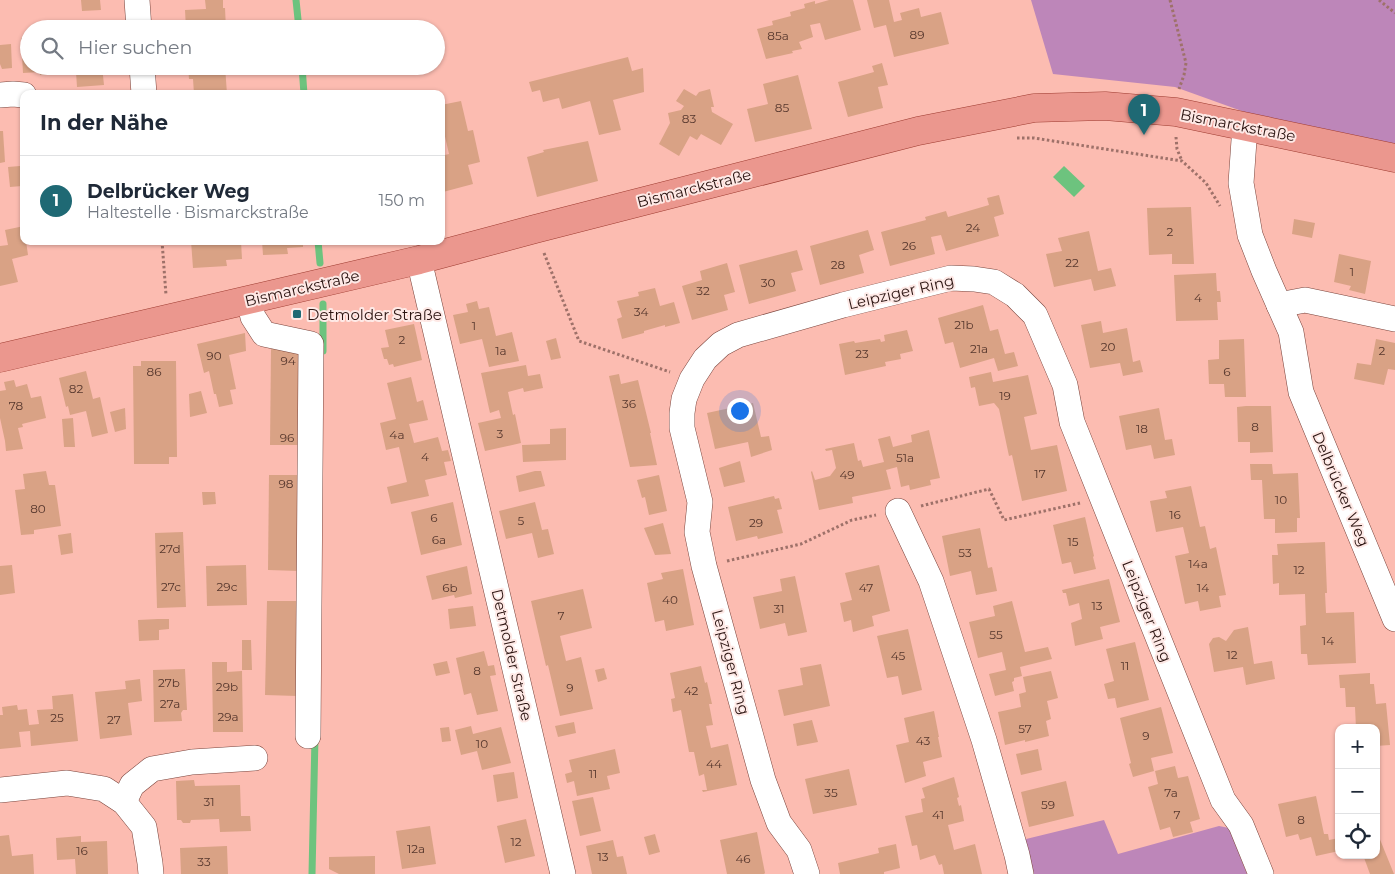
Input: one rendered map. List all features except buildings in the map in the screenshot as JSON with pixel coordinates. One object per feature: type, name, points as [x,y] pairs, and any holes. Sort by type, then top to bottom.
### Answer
[{"type":"main road","name":"Bismarckstraße","points":[[0,358],[249,300],[315,294],[419,260],[535,229],[918,131],[1034,108],[1105,106],[1176,112],[1395,158]]},
{"type":"street","points":[[137,0],[138,20]]},
{"type":"street","points":[[143,75],[144,90]]},
{"type":"street","points":[[0,95],[20,95]]},
{"type":"street","name":"Delbrücker Weg","points":[[1245,126],[1241,183],[1250,235],[1291,332],[1301,392],[1395,620]]},
{"type":"street","name":"Detmolder Straße","points":[[419,260],[563,874]]},
{"type":"street","name":"Leipziger Ring","points":[[807,874],[800,850],[779,823],[763,780],[704,566],[697,532],[700,502],[682,428],[684,398],[692,379],[705,359],[721,344],[738,335],[951,278],[994,282],[1015,295],[1035,316],[1065,385],[1072,422],[1223,800],[1242,825],[1261,874]]},
{"type":"street","points":[[249,300],[253,317],[264,334],[311,344],[308,736]]},
{"type":"street","points":[[1279,305],[1305,300],[1395,319]]},
{"type":"street","points":[[898,511],[934,591],[984,740],[1021,874]]},
{"type":"street","points":[[124,802],[132,785],[152,769],[192,762],[254,758]]},
{"type":"street","points":[[0,790],[67,783],[104,789],[124,802],[144,827],[151,874]]},
{"type":"path","points":[[1170,0],[1186,63],[1178,90],[1176,112]]},
{"type":"path","points":[[1379,0],[1395,13]]},
{"type":"path","points":[[1014,138],[1034,138],[1182,161],[1206,183],[1233,227],[1250,235]]},
{"type":"path","points":[[535,229],[579,341],[692,379]]},
{"type":"path","points":[[162,245],[168,319]]},
{"type":"shaded area","points":[[1031,0],[1395,0],[1395,146],[1264,119],[1175,87],[1053,74]]},
{"type":"shaded area","points":[[1064,166],[1085,186],[1074,197],[1053,177]]},
{"type":"shaded area","points":[[1104,820],[1118,854],[1219,826],[1229,828],[1247,874],[1029,874],[1022,840]]},
{"type":"waterway","points":[[296,0],[298,20]]},
{"type":"waterway","points":[[303,75],[304,90]]},
{"type":"waterway","points":[[318,245],[320,263]]},
{"type":"waterway","points":[[323,304],[323,351]]},
{"type":"waterway","points":[[312,874],[315,737]]},
{"type":"place","name":"Delbrücker Weg","points":[[1144,135]]},
{"type":"place","name":"Detmolder Straße","points":[[297,314]]}]
